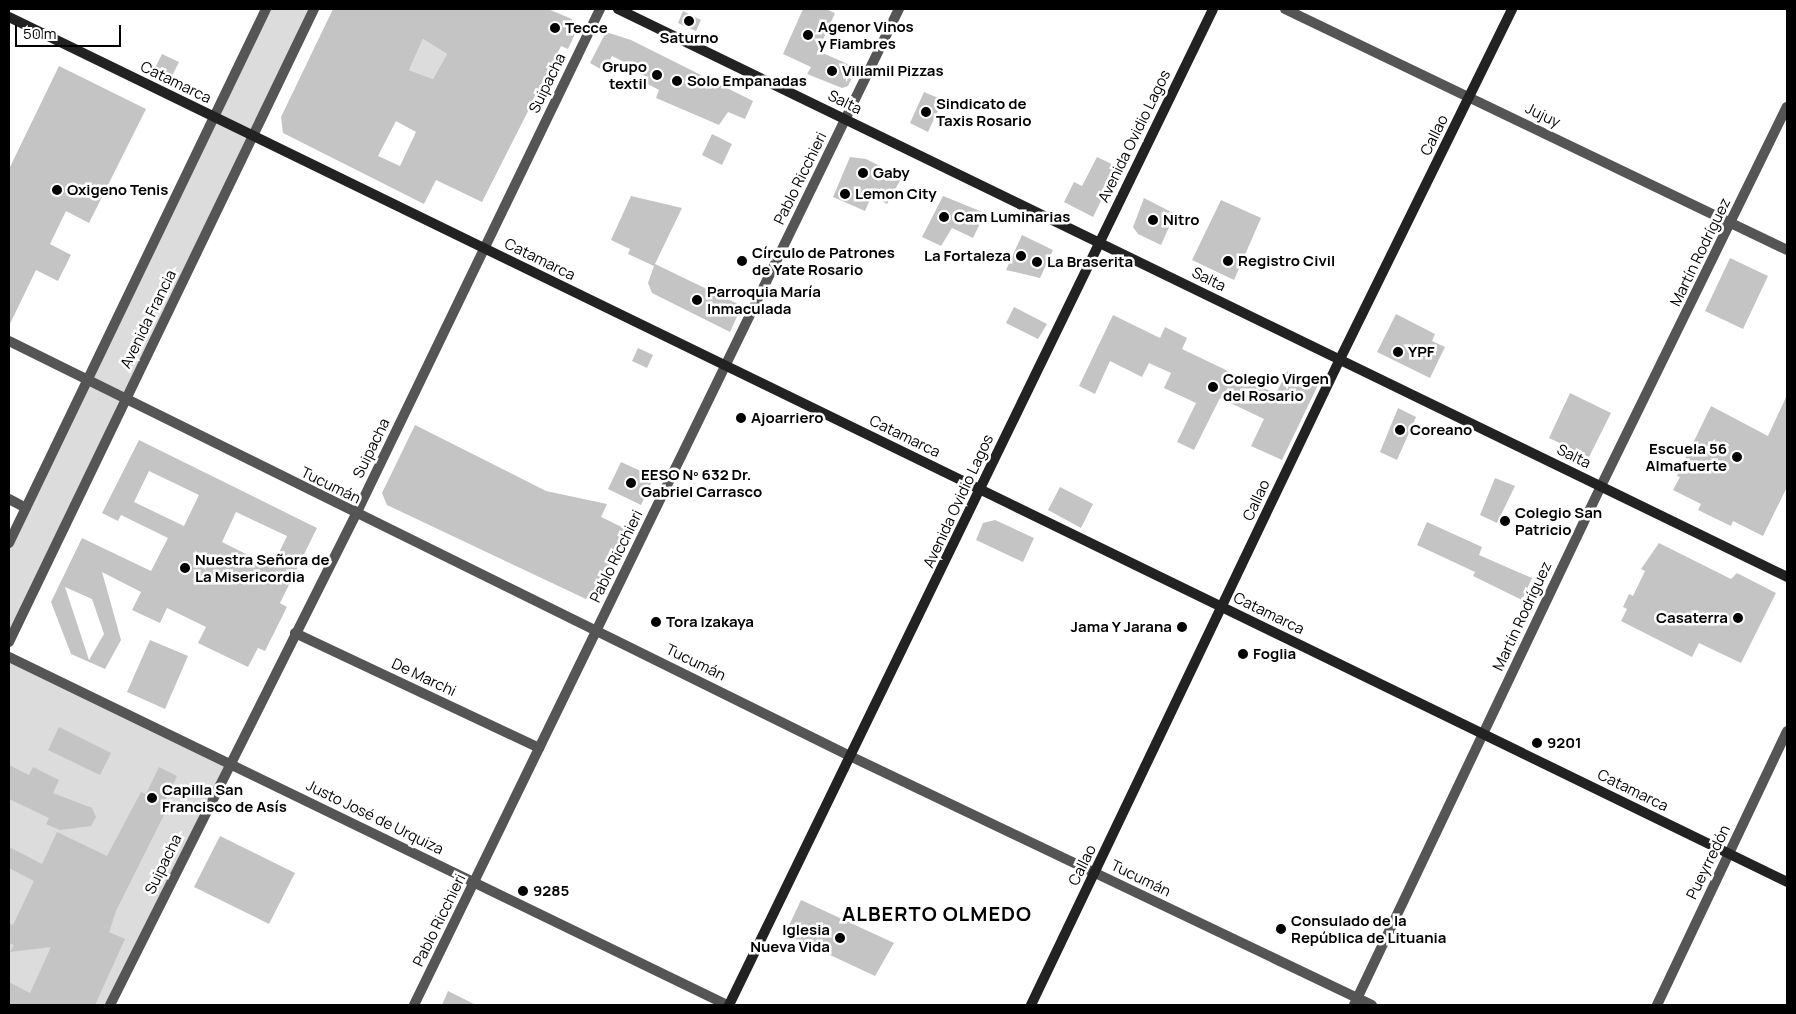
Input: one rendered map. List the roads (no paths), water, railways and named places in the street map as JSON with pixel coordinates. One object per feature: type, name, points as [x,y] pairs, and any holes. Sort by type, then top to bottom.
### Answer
[{"type":"main road","name":"Salta","points":[[618,9],[1787,576]]},
{"type":"main road","name":"Avenida Ovidio Lagos","points":[[728,1005],[852,757],[1098,242],[1213,9]]},
{"type":"main road","name":"Callao","points":[[1031,1005],[1340,359],[1512,9]]},
{"type":"main road","name":"Catamarca","points":[[9,17],[1787,882]]},
{"type":"street","name":"Avenida Francia","points":[[9,544],[266,9]]},
{"type":"street","name":"Avenida Francia","points":[[9,642],[314,9]]},
{"type":"street","name":"Suipacha","points":[[110,1005],[356,514],[600,9]]},
{"type":"street","name":"Pablo Ricchieri","points":[[414,1005],[899,9]]},
{"type":"street","name":"Jujuy","points":[[1285,9],[1787,250]]},
{"type":"street","name":"Martín Rodríguez","points":[[1356,1002],[1601,486],[1787,107]]},
{"type":"street","name":"Tucumán","points":[[9,341],[125,401],[597,630],[852,757],[1096,872],[1356,1002],[1372,1005]]},
{"type":"street","points":[[9,499],[26,508]]},
{"type":"street","name":"De Marchi","points":[[295,633],[539,748]]},
{"type":"street","name":"Justo José de Urquiza","points":[[9,656],[728,1005]]},
{"type":"street","name":"Pueyrredón","points":[[1657,1005],[1787,731]]},
{"type":"place","name":"Saturno","points":[[689,21]]},
{"type":"place","name":"Tecce","points":[[555,28]]},
{"type":"place","name":"Agenor Vinos y Fiambres","points":[[808,35]]},
{"type":"place","name":"Villamil Pizzas","points":[[832,71]]},
{"type":"place","name":"Grupo textil","points":[[657,75]]},
{"type":"place","name":"Solo Empanadas","points":[[677,81]]},
{"type":"place","name":"Sindicato de Taxis Rosario","points":[[926,112]]},
{"type":"place","name":"Gaby","points":[[863,173]]},
{"type":"place","name":"Oxigeno Tenis","points":[[57,190]]},
{"type":"place","name":"Lemon City","points":[[845,194]]},
{"type":"place","name":"Cam Luminarias","points":[[944,217]]},
{"type":"place","name":"Nitro","points":[[1153,220]]},
{"type":"place","name":"La Fortaleza","points":[[1021,256]]},
{"type":"place","name":"Círculo de Patrones de Yate Rosario","points":[[742,261]]},
{"type":"place","name":"Registro Civil","points":[[1228,261]]},
{"type":"place","name":"La Braserita","points":[[1037,262]]},
{"type":"place","name":"Parroquia María Inmaculada","points":[[697,300]]},
{"type":"place","name":"YPF","points":[[1398,352]]},
{"type":"place","name":"Colegio Virgen del Rosario","points":[[1213,387]]},
{"type":"place","name":"Ajoarriero","points":[[741,418]]},
{"type":"place","name":"Coreano","points":[[1400,430]]},
{"type":"place","name":"Escuela 56 Almafuerte","points":[[1737,457]]},
{"type":"place","name":"EESO Nº 632 Dr. Gabriel Carrasco","points":[[631,483]]},
{"type":"place","name":"Colegio San Patricio","points":[[1505,521]]},
{"type":"place","name":"Nuestra Señora de La Misericordia","points":[[185,568]]},
{"type":"place","name":"Casaterra","points":[[1738,618]]},
{"type":"place","name":"Tora Izakaya","points":[[656,622]]},
{"type":"place","name":"Jama Y Jarana","points":[[1182,627]]},
{"type":"place","name":"Foglia","points":[[1243,654]]},
{"type":"place","name":"9201","points":[[1537,743]]},
{"type":"place","name":"Capilla San Francisco de Asís","points":[[152,798]]},
{"type":"place","name":"9285","points":[[523,891]]},
{"type":"place","name":"Consulado de la República de Lituania","points":[[1281,929]]},
{"type":"place","name":"Iglesia Nueva Vida","points":[[840,938]]},
{"type":"district","name":"ALBERTO OLMEDO","points":[[937,913]]}]
